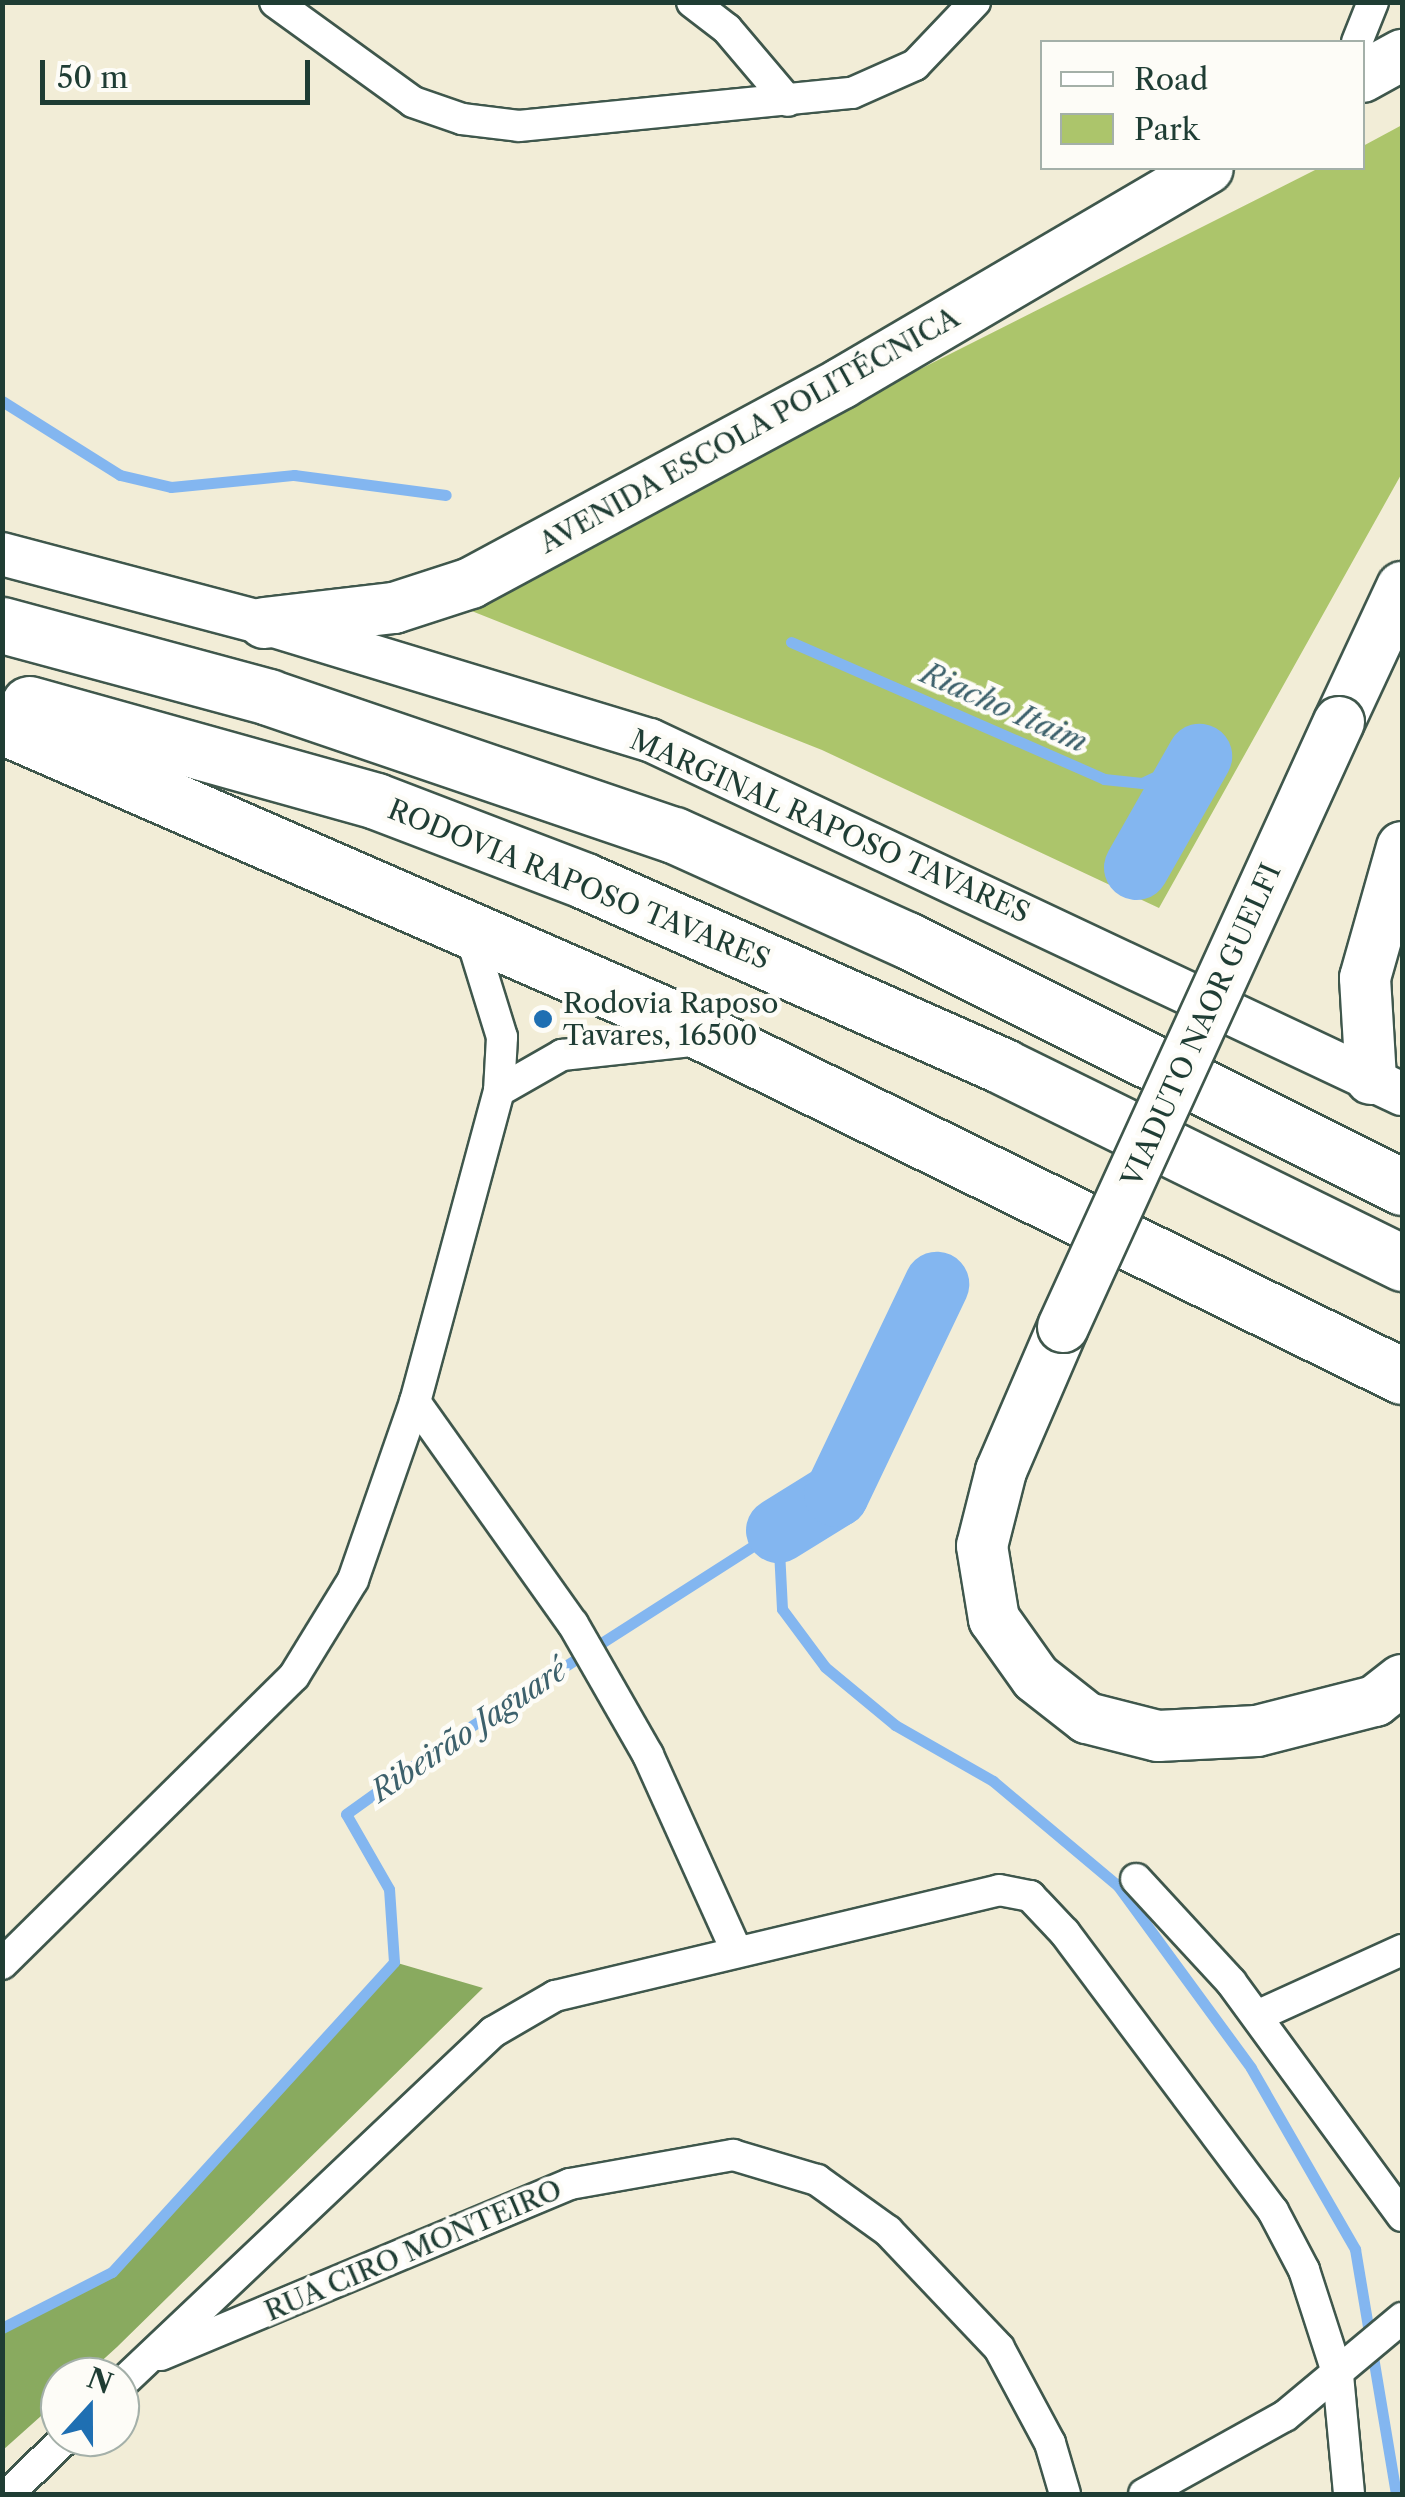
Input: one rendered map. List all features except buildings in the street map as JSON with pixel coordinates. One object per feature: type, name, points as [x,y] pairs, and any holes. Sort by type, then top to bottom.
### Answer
[{"type":"highway","points":[[1365,75],[1402,55]]},
{"type":"highway","name":"AVENIDA ESCOLA POLITÉCNICA","points":[[264,622],[394,608],[471,583],[842,383],[1205,170]]},
{"type":"highway","name":"VIADUTO NAOR GUELFI","points":[[1402,587],[1063,1327],[1001,1471],[982,1546],[994,1618],[1036,1678],[1087,1718],[1158,1736],[1257,1731],[1374,1701],[1402,1680]]},
{"type":"highway","points":[[2,624],[268,696],[674,835],[907,940],[1402,1188]]},
{"type":"highway","name":"RODOVIA RAPOSO TAVARES","points":[[2,696],[376,801],[585,880],[1004,1067],[1402,1263]]},
{"type":"highway","points":[[2,726],[468,926],[712,1039],[1402,1376]]},
{"type":"highway","points":[[1387,1087],[1365,978],[1402,847]]},
{"type":"main road","name":"MARGINAL RAPOSO TAVARES","points":[[2,554],[264,622],[650,740],[1387,1087]]},
{"type":"street","points":[[275,2],[413,102],[462,119],[518,126],[852,93],[885,81],[944,41],[975,2]]},
{"type":"street","points":[[692,2],[727,29],[788,100]]},
{"type":"street","points":[[1358,40],[1373,2]]},
{"type":"street","points":[[2,1964],[294,1676],[353,1580],[415,1402],[500,1092],[502,1037],[468,926]]},
{"type":"street","points":[[500,1092],[562,1056],[712,1039]]},
{"type":"street","points":[[415,1402],[573,1624],[648,1756],[736,1950]]},
{"type":"street","points":[[1136,1879],[1257,2016],[1402,2216]]},
{"type":"street","points":[[140,2366],[492,2032],[555,1996],[999,1890],[1030,1896],[1065,1933],[1273,2211],[1348,2367],[1349,2494]]},
{"type":"street","points":[[1257,2016],[1402,1950]]},
{"type":"street","name":"RUA CIRO MONTEIRO","points":[[143,2363],[570,2184],[733,2154],[817,2180],[888,2231],[999,2348],[1050,2443],[1065,2494]]},
{"type":"street","points":[[1144,2494],[1285,2416],[1402,2318]]},
{"type":"street","points":[[8,2494],[46,2457]]},
{"type":"green space","points":[[1402,125],[1402,473],[1159,908],[822,750],[454,604],[1315,170],[1365,170],[1365,145]]},
{"type":"green space","points":[[394,1962],[483,1988],[106,2357],[40,2357],[40,2417],[3,2450],[3,2328],[112,2272]]},
{"type":"waterway","name":"Riacho Itaim","points":[[2,401],[120,475],[171,487],[294,475],[446,495]]},
{"type":"waterway","name":"Riacho Itaim","points":[[791,642],[1104,779],[1142,783],[1199,756]]},
{"type":"waterway","name":"Ribeirão Jaguaré","points":[[1136,867],[1199,756]]},
{"type":"waterway","name":"Ribeirão Jaguaré","points":[[778,1530],[836,1494],[936,1284]]},
{"type":"waterway","name":"Ribeirão Jaguaré","points":[[2,2328],[112,2272],[394,1962],[389,1889],[346,1814],[445,1743],[778,1530],[782,1609],[825,1667],[895,1725],[993,1781],[1118,1886],[1251,2068],[1355,2249],[1396,2494]]},
{"type":"place","name":"Rodovia Raposo Tavares, 16500","points":[[543,1019]]}]
